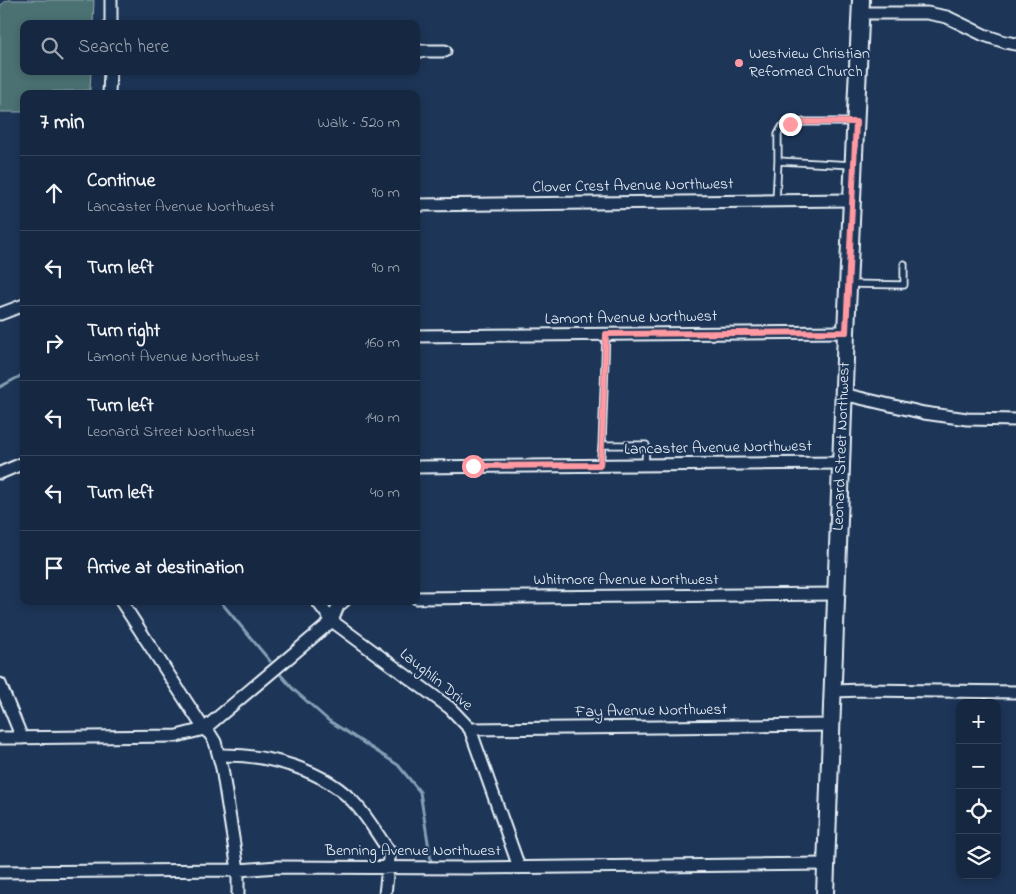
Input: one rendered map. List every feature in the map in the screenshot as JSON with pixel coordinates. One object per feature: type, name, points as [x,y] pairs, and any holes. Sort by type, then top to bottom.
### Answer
[{"type":"main road","name":"Leonard Street Northwest","points":[[826,894],[840,463],[861,7]]},
{"type":"street","points":[[111,0],[111,20]]},
{"type":"street","points":[[861,7],[927,12],[947,17],[984,36],[1016,44]]},
{"type":"street","points":[[420,51],[445,51]]},
{"type":"street","points":[[109,90],[110,75]]},
{"type":"street","name":"Clover Crest Avenue Northwest","points":[[420,205],[851,200]]},
{"type":"street","points":[[0,314],[20,306]]},
{"type":"street","name":"Lamont Avenue Northwest","points":[[420,336],[846,332]]},
{"type":"street","points":[[843,394],[924,413],[967,419],[1016,420]]},
{"type":"street","name":"Lancaster Avenue Northwest","points":[[420,467],[840,463]]},
{"type":"street","points":[[0,474],[20,465]]},
{"type":"street","name":"Whitmore Avenue Northwest","points":[[420,598],[836,594]]},
{"type":"street","points":[[124,605],[204,729],[210,734],[219,755],[238,870],[238,894]]},
{"type":"street","name":"Laughlin Drive","points":[[320,605],[332,621],[450,708],[470,729],[519,867]]},
{"type":"street","points":[[0,738],[177,736],[204,729],[332,621],[339,605]]},
{"type":"street","points":[[0,684],[22,738]]},
{"type":"street","points":[[833,691],[1016,692]]},
{"type":"street","name":"Fay Avenue Northwest","points":[[470,729],[832,726]]},
{"type":"street","points":[[219,755],[258,759],[297,767],[338,788],[358,806],[389,851],[385,894]]},
{"type":"street","name":"Benning Avenue Northwest","points":[[0,872],[238,870],[278,867],[826,864]]},
{"type":"lane","points":[[776,201],[778,134],[782,128],[804,122],[856,122]]},
{"type":"lane","points":[[778,161],[853,165]]},
{"type":"lane","points":[[848,284],[904,285],[904,264]]},
{"type":"lane","points":[[600,465],[606,334]]},
{"type":"lane","points":[[602,445],[646,445],[645,465]]},
{"type":"green space","points":[[7,0],[94,0],[93,20],[20,20],[20,75],[91,75],[90,90],[20,90],[20,112],[0,112],[0,6]]},
{"type":"waterway","points":[[0,387],[20,376]]},
{"type":"waterway","points":[[223,605],[270,661]]},
{"type":"waterway","points":[[280,674],[293,689],[328,720],[398,765],[420,792],[431,861]]},
{"type":"place","name":"Westview Christian Reformed Church","points":[[739,63]]},
{"type":"route","points":[[473,466],[600,465],[606,370],[606,334],[846,332],[856,122],[804,122],[790,124]]}]
